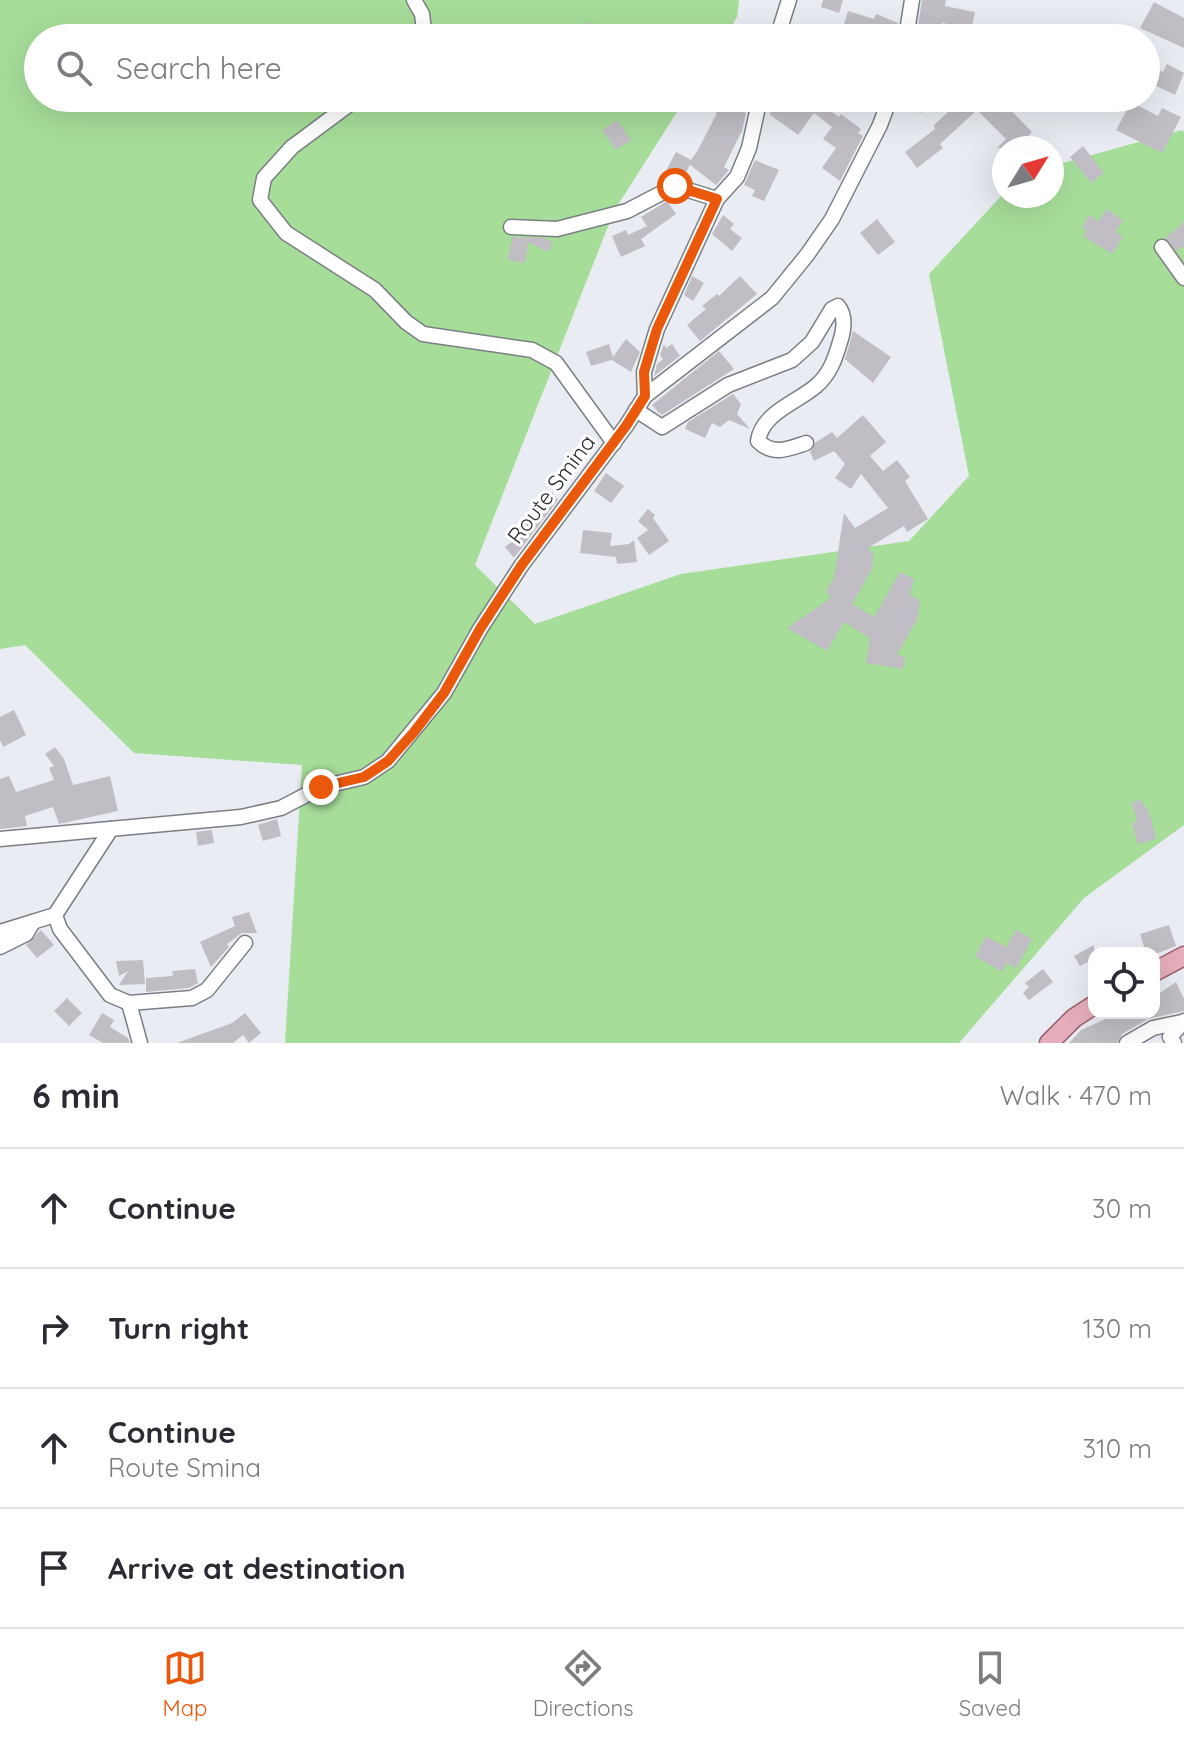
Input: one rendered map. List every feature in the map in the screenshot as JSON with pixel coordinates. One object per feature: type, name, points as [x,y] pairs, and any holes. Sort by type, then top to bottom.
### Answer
[{"type":"main road","points":[[1160,969],[1184,956]]},
{"type":"main road","points":[[1049,1043],[1088,1009]]},
{"type":"street","points":[[414,0],[422,14],[423,24]]},
{"type":"street","points":[[781,24],[789,0]]},
{"type":"street","points":[[908,24],[912,0]]},
{"type":"street","points":[[339,112],[292,147],[264,178],[260,200],[286,233],[375,290],[406,322],[423,334],[532,350],[556,363],[614,443]]},
{"type":"street","points":[[645,396],[644,372],[657,329],[717,199],[737,177],[749,148],[757,112]]},
{"type":"street","name":"Route Smina","points":[[0,839],[241,817],[281,808],[321,787],[364,777],[388,761],[444,693],[521,566],[614,443],[645,396],[772,298],[799,265],[832,219],[885,112]]},
{"type":"street","points":[[511,227],[557,229],[627,211],[675,186],[717,199]]},
{"type":"street","points":[[1162,247],[1184,278]]},
{"type":"street","points":[[636,410],[662,427],[728,385],[792,360],[812,342],[832,309],[838,306],[843,311],[844,330],[832,367],[817,385],[773,415],[759,430],[758,441],[766,449],[780,451],[806,443]]},
{"type":"street","points":[[0,932],[55,915],[111,829]]},
{"type":"street","points":[[55,915],[60,929],[110,995],[129,1003],[192,998],[207,990],[245,943]]},
{"type":"street","points":[[0,947],[26,934],[33,922]]},
{"type":"street","points":[[129,1003],[140,1043]]},
{"type":"street","points":[[1127,1043],[1153,1028],[1183,1022]]},
{"type":"street","points":[[1174,1043],[1170,1037],[1183,1022]]},
{"type":"green space","points":[[0,0],[739,0],[737,17],[733,24],[24,24],[24,112],[677,112],[614,211],[475,565],[535,624],[681,574],[909,541],[969,476],[929,274],[992,206],[1064,208],[1064,163],[1182,130],[1184,132],[1184,825],[1084,898],[959,1043],[285,1043],[302,765],[134,753],[25,645],[0,649]]},
{"type":"building","points":[[823,0],[843,0],[839,13],[821,7]]},
{"type":"building","points":[[922,0],[946,0],[945,6],[975,12],[973,24],[918,24]]},
{"type":"building","points":[[1154,2],[1184,18],[1184,48],[1160,37],[1160,24],[1142,24]]},
{"type":"building","points":[[848,11],[874,19],[876,14],[898,23],[898,24],[844,24]]},
{"type":"building","points":[[1167,64],[1184,73],[1175,95],[1160,88],[1160,70],[1163,72]]},
{"type":"building","points":[[1162,108],[1181,117],[1162,153],[1116,130],[1126,112],[1150,112],[1158,116]]},
{"type":"building","points":[[832,112],[839,117],[841,114],[861,129],[858,133],[863,136],[840,181],[822,168],[836,148],[823,139],[832,127],[814,113],[798,135],[769,114]]},
{"type":"building","points":[[948,112],[975,112],[940,144],[943,148],[917,168],[905,152],[935,129],[934,125]]},
{"type":"building","points":[[979,112],[1013,112],[1032,132],[1028,136],[1003,136]]},
{"type":"building","points":[[717,113],[746,113],[742,131],[724,167],[729,170],[716,185],[690,165],[683,178],[667,169],[676,152],[691,160]]},
{"type":"building","points":[[617,120],[631,140],[616,150],[602,130]]},
{"type":"building","points":[[1083,146],[1104,173],[1091,183],[1070,157]]},
{"type":"building","points":[[755,160],[779,170],[764,201],[752,196],[755,190],[744,185]]},
{"type":"building","points":[[667,201],[676,214],[641,239],[645,246],[621,257],[612,236],[626,230],[628,235],[647,226],[641,217]]},
{"type":"building","points":[[1107,209],[1123,220],[1115,232],[1123,237],[1112,254],[1083,236],[1087,230],[1082,227],[1089,215],[1098,221]]},
{"type":"building","points":[[723,215],[734,224],[730,229],[742,238],[732,251],[712,234]]},
{"type":"building","points":[[877,219],[895,242],[878,255],[860,233]]},
{"type":"building","points":[[1184,222],[1184,246],[1177,251],[1165,238]]},
{"type":"building","points":[[512,237],[545,238],[553,242],[548,252],[528,242],[525,263],[508,260]]},
{"type":"building","points":[[692,276],[704,283],[693,301],[684,295]]},
{"type":"building","points":[[740,276],[757,294],[700,341],[687,325],[706,309],[702,306],[717,294],[719,296]]},
{"type":"building","points":[[853,331],[891,357],[873,383],[845,359]]},
{"type":"building","points":[[626,339],[640,352],[631,372],[612,360],[591,366],[586,352],[609,344],[613,357]]},
{"type":"building","points":[[664,344],[666,348],[672,344],[680,356],[654,376],[657,364],[663,359],[660,355]]},
{"type":"building","points":[[719,351],[734,369],[662,415],[658,412],[652,405]]},
{"type":"building","points":[[733,394],[741,404],[737,414],[750,429],[729,420],[720,427],[712,423],[705,438],[685,429],[688,422]]},
{"type":"building","points":[[863,415],[886,442],[870,456],[883,471],[897,460],[910,477],[905,481],[928,519],[907,532],[904,526],[868,548],[874,556],[872,569],[852,604],[874,617],[900,572],[914,579],[910,595],[920,601],[917,620],[897,654],[905,658],[903,669],[866,663],[870,638],[844,622],[827,651],[787,628],[831,598],[826,591],[834,578],[844,513],[855,528],[888,508],[861,474],[851,489],[835,478],[845,464],[834,451],[814,461],[810,452],[816,442],[832,432],[837,438]]},
{"type":"building","points":[[606,473],[624,486],[611,503],[594,491]]},
{"type":"building","points":[[552,492],[558,500],[514,558],[505,547],[529,528],[522,520]]},
{"type":"building","points":[[648,509],[655,515],[653,518],[669,541],[649,555],[637,538],[648,530],[638,521]]},
{"type":"building","points":[[583,530],[612,533],[610,546],[629,544],[634,540],[637,562],[617,564],[616,557],[580,553]]},
{"type":"building","points":[[14,710],[26,735],[3,747],[0,717]]},
{"type":"building","points":[[55,747],[64,759],[73,785],[110,776],[118,811],[59,824],[53,807],[25,816],[27,826],[0,829],[0,779],[9,776],[16,792],[54,780],[49,768],[54,766],[45,754]]},
{"type":"building","points":[[1140,800],[1149,812],[1156,839],[1138,844],[1132,823],[1137,821],[1132,802]]},
{"type":"building","points":[[277,819],[281,836],[263,841],[258,825]]},
{"type":"building","points":[[212,830],[214,843],[198,846],[196,832]]},
{"type":"building","points":[[249,912],[257,933],[242,933],[227,944],[229,947],[211,967],[200,942],[235,926],[232,917]]},
{"type":"building","points":[[1169,925],[1176,946],[1160,952],[1160,947],[1144,947],[1140,934]]},
{"type":"building","points":[[41,930],[54,945],[37,958],[26,945]]},
{"type":"building","points":[[1016,930],[1032,939],[1016,968],[1007,963],[1002,972],[975,956],[986,936],[1006,947]]},
{"type":"building","points":[[1088,948],[1088,964],[1080,966],[1074,956]]},
{"type":"building","points":[[143,960],[145,984],[119,985],[128,971],[119,976],[116,961]]},
{"type":"building","points":[[195,969],[198,983],[189,988],[146,992],[146,978],[173,976],[172,971]]},
{"type":"building","points":[[1043,969],[1053,982],[1029,1000],[1023,993],[1029,987],[1025,983]]},
{"type":"building","points":[[1176,982],[1184,999],[1184,1011],[1160,1016],[1160,993]]},
{"type":"building","points":[[67,998],[82,1013],[69,1026],[54,1011]]},
{"type":"building","points":[[102,1013],[114,1020],[110,1027],[128,1038],[130,1043],[103,1043],[89,1035]]},
{"type":"building","points":[[245,1013],[261,1033],[249,1043],[243,1035],[233,1043],[177,1043],[232,1023]]},
{"type":"building","points":[[1106,1019],[1148,1019],[1122,1034],[1117,1043],[1069,1043],[1081,1030]]},
{"type":"route","points":[[321,787],[364,777],[388,761],[414,732],[444,693],[521,566],[645,396],[644,372],[657,329],[717,199],[675,186]]}]
